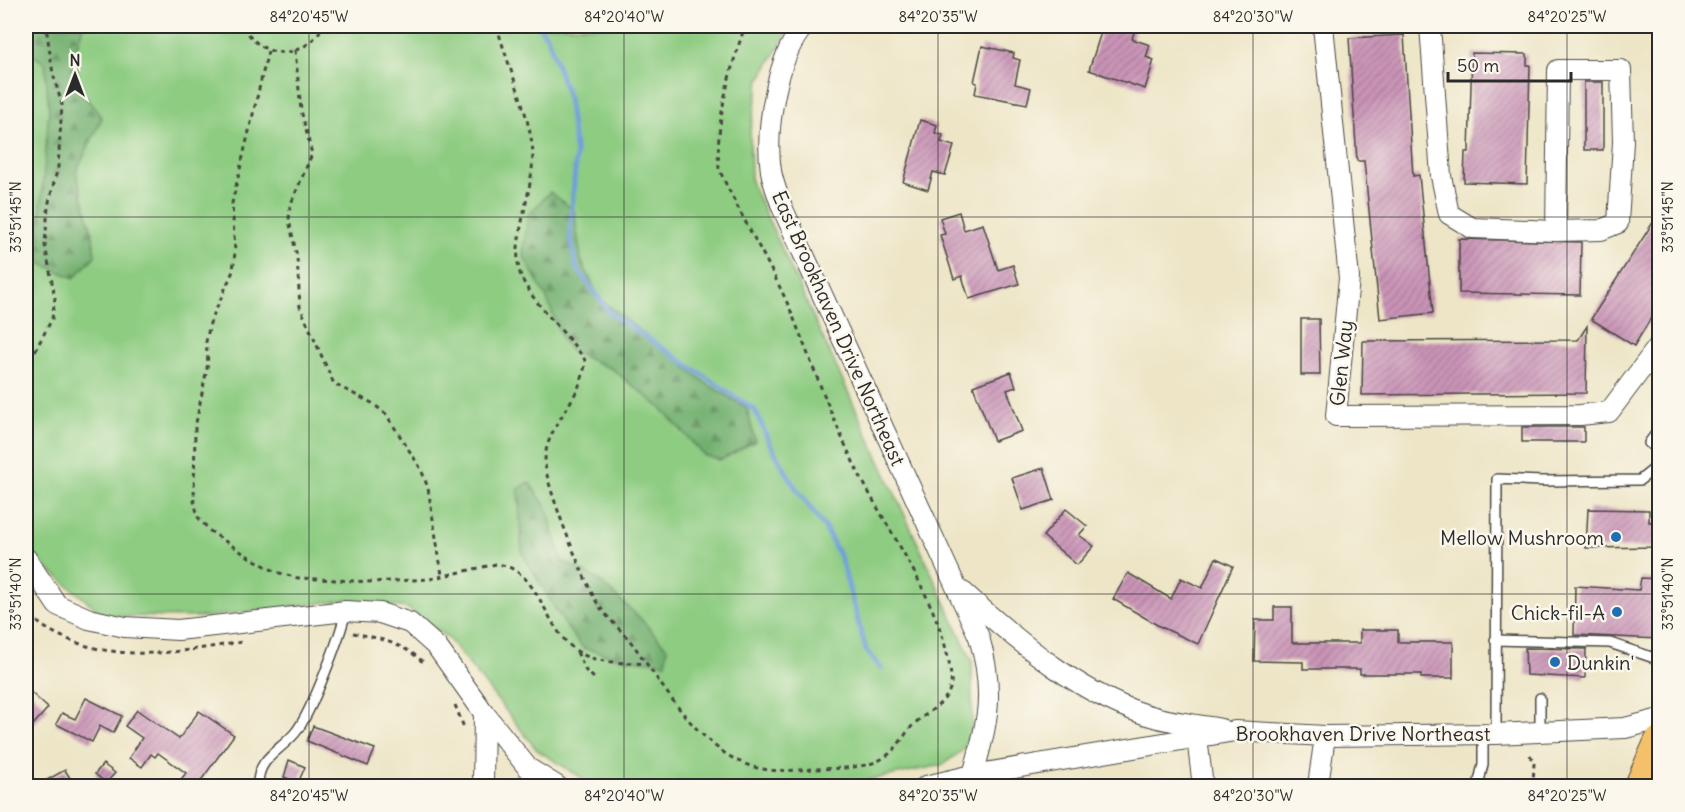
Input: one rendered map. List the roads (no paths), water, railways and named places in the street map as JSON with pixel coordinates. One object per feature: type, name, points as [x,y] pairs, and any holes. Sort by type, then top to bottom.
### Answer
[{"type":"highway","points":[[1641,786],[1659,743]]},
{"type":"street","name":"East Brookhaven Drive Northeast","points":[[804,26],[784,62],[781,73],[770,136],[771,172],[782,207],[959,588],[979,637],[989,685],[988,723],[973,775]]},
{"type":"street","name":"Glen Way","points":[[1323,26],[1349,278],[1336,417],[1580,415],[1609,412],[1659,344]]},
{"type":"street","points":[[1431,26],[1441,176],[1449,214],[1472,228],[1556,231],[1601,230],[1618,223],[1623,142],[1621,70],[1558,70],[1556,231]]},
{"type":"street","points":[[26,558],[57,605],[89,619],[125,627],[178,630],[346,610],[380,613],[410,623],[437,647],[484,713],[528,768],[557,786]]},
{"type":"street","name":"East Brookhaven Drive Northeast","points":[[959,588],[1004,630],[1096,693],[1157,717],[1235,731]]},
{"type":"street","points":[[483,786],[484,713]]},
{"type":"street","name":"Brookhaven Drive Northeast","points":[[926,786],[973,775],[1235,731],[1325,736],[1490,734],[1625,728],[1659,719]]},
{"type":"street","points":[[1318,786],[1325,736]]},
{"type":"street","points":[[1197,738],[1203,786]]},
{"type":"lane","points":[[1659,428],[1649,442],[1659,451]]},
{"type":"lane","points":[[1478,786],[1490,734],[1495,640],[1497,479],[1640,480],[1659,464]]},
{"type":"lane","points":[[258,786],[257,775],[269,754],[284,745],[300,727],[342,631],[346,610]]},
{"type":"lane","points":[[1495,640],[1610,643],[1659,660]]},
{"type":"lane","points":[[1540,698],[1540,731]]},
{"type":"waterway","points":[[539,26],[548,38],[568,98],[576,155],[570,234],[576,267],[610,313],[755,410],[770,444],[795,487],[825,528],[841,559],[866,650],[881,668]]},
{"type":"place","name":"Mellow Mushroom","points":[[1616,537]]},
{"type":"place","name":"Chick-fil-A","points":[[1617,612]]},
{"type":"place","name":"Dunkin'","points":[[1555,662]]}]
